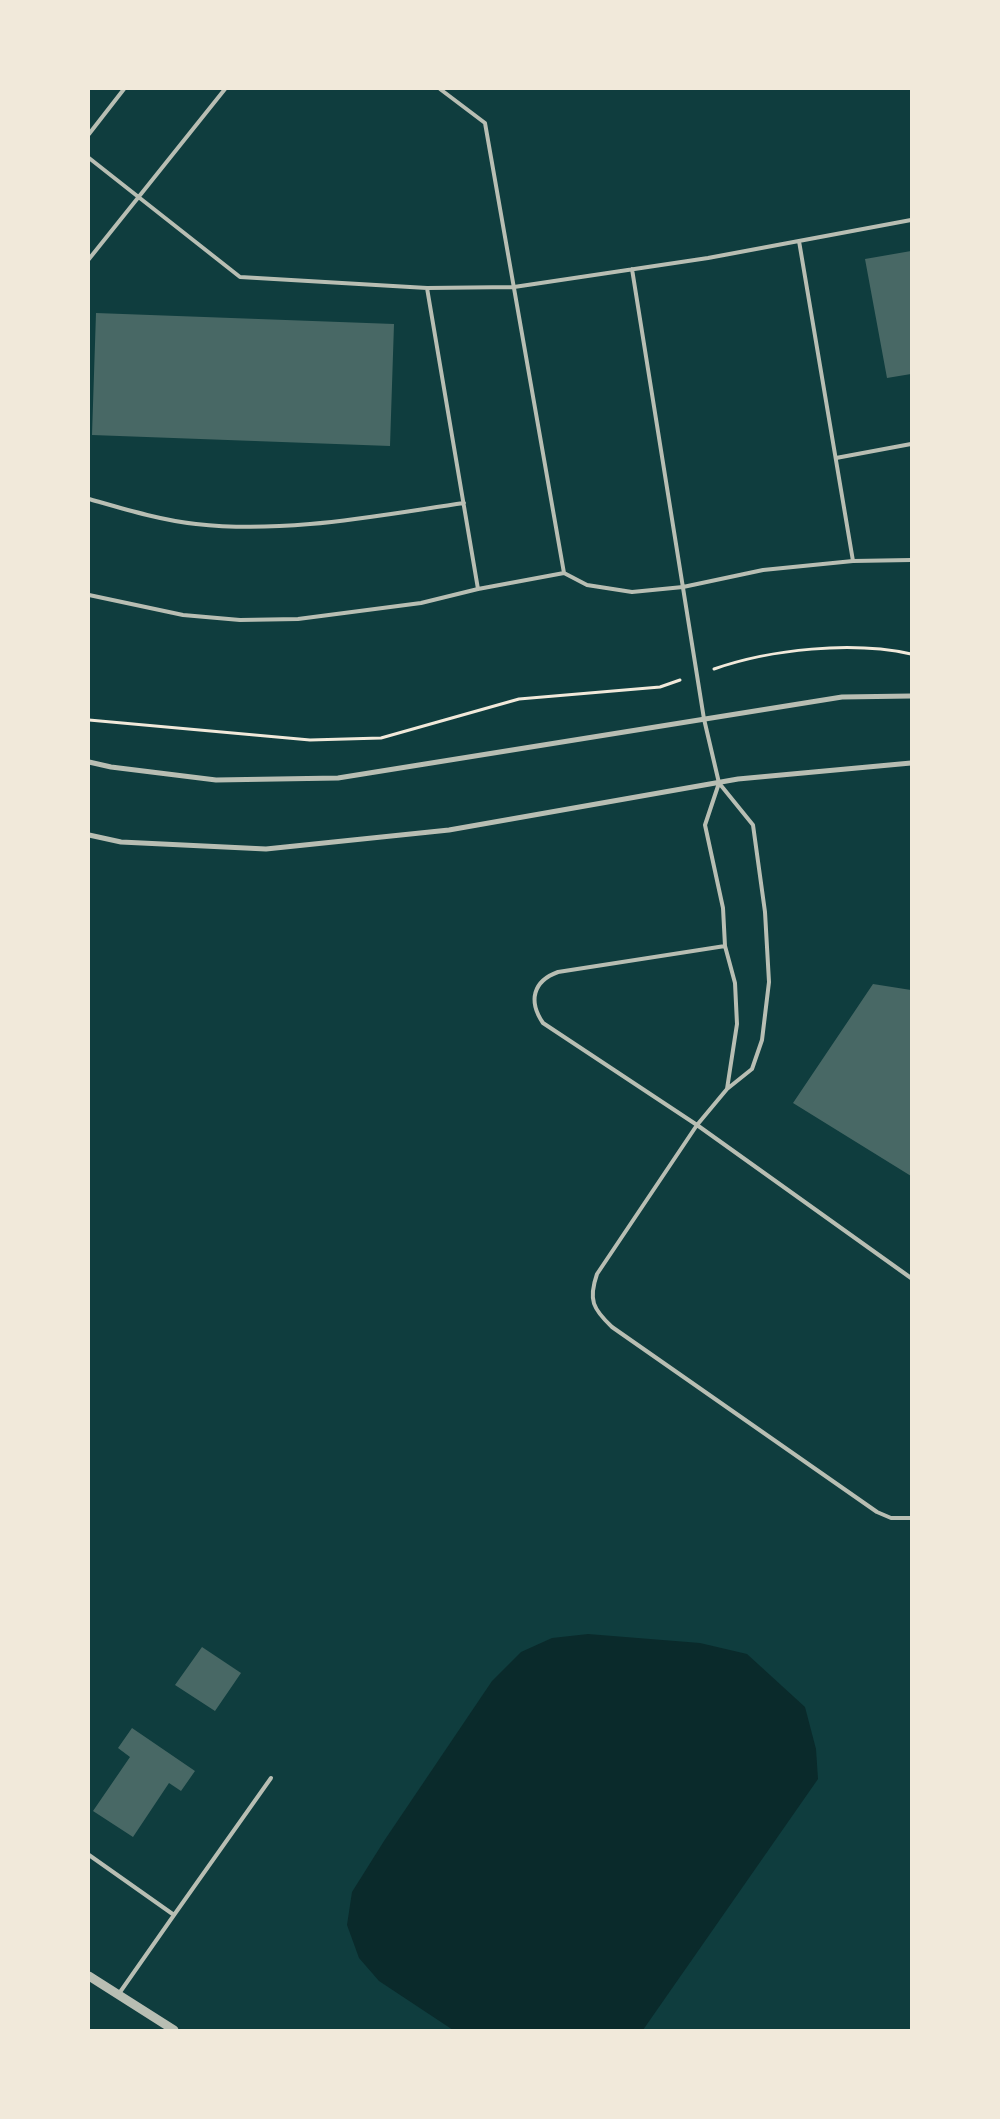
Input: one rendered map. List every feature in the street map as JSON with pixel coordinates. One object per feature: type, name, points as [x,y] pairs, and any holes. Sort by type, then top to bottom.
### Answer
[{"type":"street","points":[[89,762],[111,767],[216,780],[338,778],[842,697],[911,696]]},
{"type":"street","points":[[89,835],[121,842],[266,849],[449,830],[719,783],[911,763]]},
{"type":"street","points":[[89,1976],[174,2030]]},
{"type":"lane","points":[[89,134],[124,89]]},
{"type":"lane","points":[[89,260],[137,196],[224,89]]},
{"type":"lane","points":[[440,89],[485,123],[564,573]]},
{"type":"lane","points":[[89,158],[240,278],[427,288],[514,287],[708,258],[911,220]]},
{"type":"lane","points":[[799,241],[853,560]]},
{"type":"lane","points":[[632,269],[704,719],[719,783],[754,825],[765,912],[769,982],[762,1040],[752,1069],[727,1089],[697,1126],[597,1274],[592,1289],[593,1303],[601,1316],[612,1327],[877,1512],[891,1518],[911,1518]]},
{"type":"lane","points":[[427,288],[478,589]]},
{"type":"lane","points":[[836,458],[911,444]]},
{"type":"lane","points":[[89,499],[149,516],[186,522],[238,526],[318,524],[464,503]]},
{"type":"lane","points":[[89,595],[183,615],[240,620],[298,619],[421,603],[478,589],[564,573],[587,585],[609,590],[632,592],[683,587],[763,570],[853,560],[911,560]]},
{"type":"lane","points":[[719,783],[705,825],[722,908],[725,946],[735,983],[737,1024],[727,1089]]},
{"type":"lane","points":[[725,946],[558,972],[546,976],[538,986],[535,995],[536,1013],[543,1023],[697,1126],[911,1278]]},
{"type":"lane","points":[[118,1996],[271,1778]]},
{"type":"lane","points":[[89,1855],[174,1915]]},
{"type":"path","points":[[724,665],[774,652],[849,648],[911,654]]},
{"type":"path","points":[[89,720],[310,740],[381,738],[519,698],[660,687],[672,683]]},
{"type":"water","points":[[588,1634],[700,1643],[747,1654],[805,1707],[816,1749],[818,1779],[643,2030],[453,2030],[379,1981],[359,1958],[347,1925],[352,1892],[384,1841],[492,1681],[521,1652],[552,1638]]},
{"type":"building","points":[[911,251],[911,374],[887,378],[865,259]]},
{"type":"building","points":[[96,313],[394,324],[390,446],[92,435]]},
{"type":"building","points":[[873,984],[911,990],[911,1176],[793,1103]]},
{"type":"building","points":[[202,1647],[241,1673],[215,1711],[175,1685]]},
{"type":"building","points":[[132,1728],[195,1771],[181,1791],[169,1783],[133,1837],[93,1811],[130,1757],[118,1748]]}]
